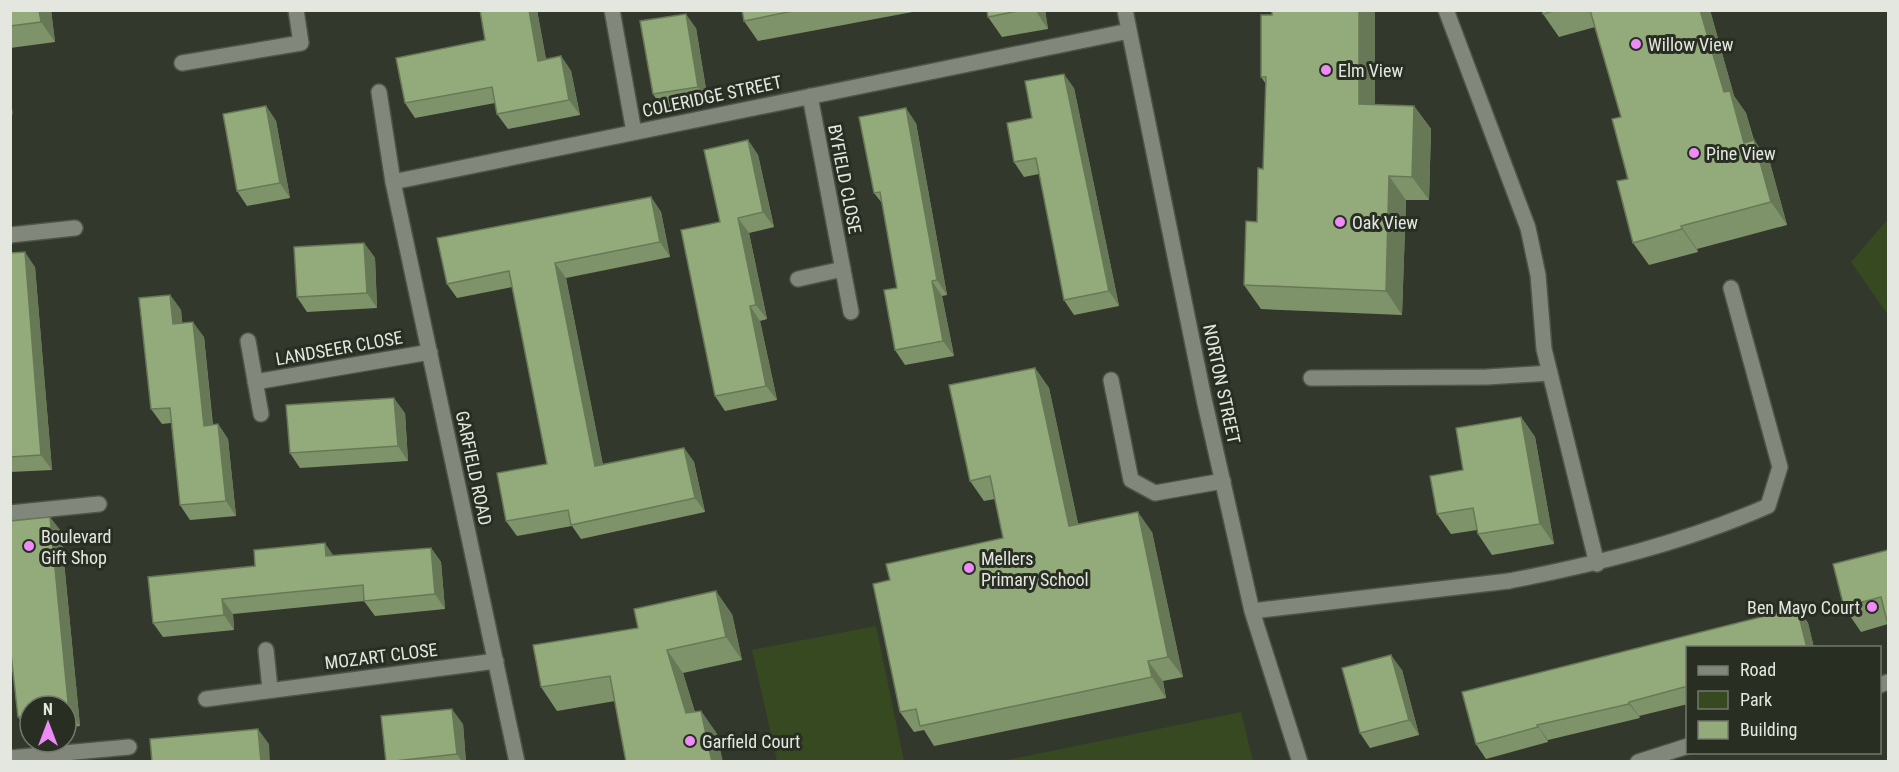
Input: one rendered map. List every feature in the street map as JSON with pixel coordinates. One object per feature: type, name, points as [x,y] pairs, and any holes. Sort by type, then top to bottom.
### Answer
[{"type":"street","points":[[182,63],[302,43],[296,10]]},
{"type":"street","points":[[612,10],[634,132]]},
{"type":"street","name":"NORTON STREET","points":[[1125,10],[1252,611],[1300,762]]},
{"type":"street","points":[[1446,10],[1528,228],[1538,275],[1544,349],[1596,564]]},
{"type":"street","name":"COLERIDGE STREET","points":[[393,182],[1128,31]]},
{"type":"street","points":[[379,92],[393,182]]},
{"type":"street","name":"BYFIELD CLOSE","points":[[810,96],[851,312]]},
{"type":"street","name":"GARFIELD ROAD","points":[[393,182],[517,762]]},
{"type":"street","points":[[10,235],[75,228]]},
{"type":"street","points":[[798,279],[843,269]]},
{"type":"street","points":[[1252,611],[1509,581],[1596,564],[1738,520],[1768,506],[1780,467],[1731,288]]},
{"type":"street","name":"LANDSEER CLOSE","points":[[248,340],[261,414]]},
{"type":"street","name":"LANDSEER CLOSE","points":[[255,382],[429,352]]},
{"type":"street","points":[[1311,378],[1487,377],[1550,373]]},
{"type":"street","points":[[1111,380],[1131,480],[1155,493],[1223,481]]},
{"type":"street","points":[[10,513],[99,504]]},
{"type":"street","points":[[266,650],[270,690]]},
{"type":"street","name":"MOZART CLOSE","points":[[206,699],[495,661]]},
{"type":"street","points":[[10,758],[129,747]]},
{"type":"street","points":[[1640,761],[1686,747]]},
{"type":"green space","points":[[1888,219],[1888,315],[1851,262]]},
{"type":"green space","points":[[876,626],[904,761],[777,761],[752,650]]},
{"type":"green space","points":[[1241,712],[1253,761],[1002,761]]},
{"type":"building","points":[[10,10],[39,10],[41,22],[10,26]]},
{"type":"building","points":[[480,10],[529,10],[538,61],[561,56],[569,100],[497,114],[492,87],[405,103],[396,58],[485,40]]},
{"type":"building","points":[[742,10],[798,10],[744,21]]},
{"type":"building","points":[[987,10],[1023,10],[988,17]]},
{"type":"building","points":[[1272,10],[1359,10],[1359,104],[1414,106],[1412,177],[1389,176],[1386,291],[1244,285],[1246,221],[1257,222],[1258,168],[1263,169],[1266,77],[1261,77],[1261,15],[1272,15]]},
{"type":"building","points":[[1542,10],[1557,10],[1543,14]]},
{"type":"building","name":"Pine View","points":[[1590,10],[1700,10],[1724,92],[1730,91],[1744,143],[1754,140],[1771,202],[1681,226],[1682,229],[1633,243],[1617,181],[1628,179],[1612,119],[1621,117]]},
{"type":"building","points":[[686,14],[698,87],[653,94],[640,21]]},
{"type":"building","points":[[1064,74],[1109,291],[1064,300],[1036,158],[1014,162],[1007,123],[1032,118],[1025,81]]},
{"type":"building","points":[[266,106],[280,183],[237,191],[223,114]]},
{"type":"building","points":[[906,108],[937,280],[932,281],[943,341],[895,350],[884,290],[897,288],[880,192],[874,193],[859,117]]},
{"type":"building","points":[[748,140],[763,212],[738,218],[756,305],[750,306],[766,386],[715,396],[681,230],[720,222],[704,150]]},
{"type":"building","points":[[651,197],[660,242],[555,263],[595,466],[684,448],[695,498],[571,525],[568,510],[506,521],[497,473],[547,464],[509,271],[447,284],[437,238]]},
{"type":"building","points":[[364,243],[367,293],[297,297],[294,247]]},
{"type":"building","points":[[25,252],[41,455],[10,457],[10,253]]},
{"type":"building","points":[[170,295],[173,324],[193,322],[204,426],[218,424],[226,501],[180,505],[170,408],[151,409],[139,298]]},
{"type":"building","points":[[1035,368],[1069,526],[1138,512],[1168,657],[1148,661],[1152,677],[920,726],[916,709],[900,712],[873,584],[890,580],[886,564],[1003,538],[990,476],[970,481],[949,385]]},
{"type":"building","points":[[394,398],[398,446],[290,453],[286,405]]},
{"type":"building","points":[[1521,417],[1540,524],[1478,534],[1473,508],[1437,514],[1430,476],[1463,470],[1456,428]]},
{"type":"building","points":[[50,517],[67,694],[18,694],[18,717],[10,645],[10,521]]},
{"type":"building","points":[[325,543],[326,556],[431,548],[435,594],[364,601],[363,585],[222,599],[224,615],[153,623],[148,577],[255,566],[254,550]]},
{"type":"building","points":[[1888,550],[1888,625],[1881,597],[1844,607],[1833,564]]},
{"type":"building","points":[[716,591],[726,637],[667,650],[686,713],[701,711],[712,762],[626,762],[610,676],[541,687],[533,645],[638,628],[634,609]]},
{"type":"building","points":[[1797,608],[1806,646],[1686,646],[1686,687],[1629,702],[1629,704],[1537,725],[1538,727],[1476,744],[1462,692]]},
{"type":"building","points":[[1391,655],[1409,720],[1360,733],[1342,668]]},
{"type":"building","points":[[452,709],[457,754],[386,762],[381,716]]},
{"type":"building","points":[[258,729],[261,762],[152,762],[150,739]]},
{"type":"place","name":"Willow View","points":[[1636,44]]},
{"type":"place","name":"Elm View","points":[[1326,70]]},
{"type":"place","name":"Pine View","points":[[1694,153]]},
{"type":"place","name":"Oak View","points":[[1340,222]]},
{"type":"place","name":"Boulevard Gift Shop","points":[[29,546]]},
{"type":"place","name":"Mellers Primary School","points":[[969,568]]},
{"type":"place","name":"Ben Mayo Court","points":[[1872,607]]},
{"type":"place","name":"Garfield Court","points":[[690,741]]}]
